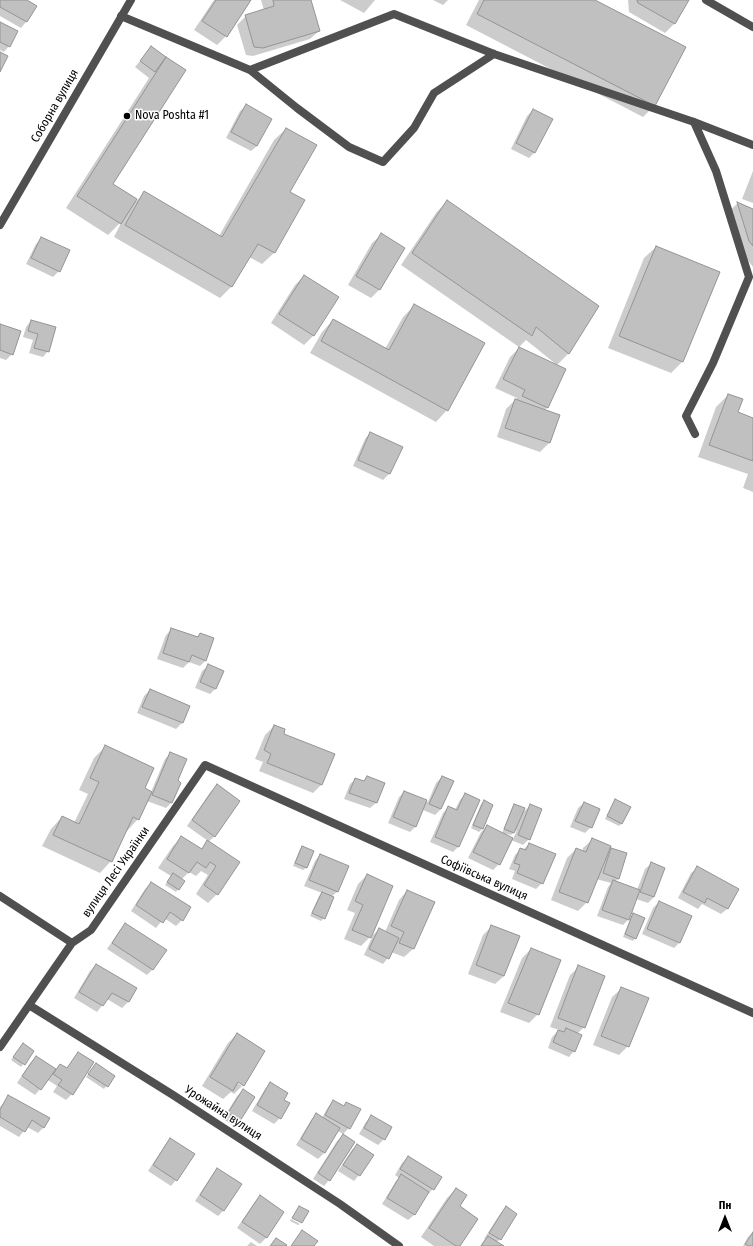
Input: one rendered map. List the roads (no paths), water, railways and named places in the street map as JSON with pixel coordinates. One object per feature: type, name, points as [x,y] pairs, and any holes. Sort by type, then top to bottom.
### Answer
[{"type":"street","name":"Соборна вулиця","points":[[0,225],[131,0]]},
{"type":"street","points":[[706,0],[753,26]]},
{"type":"street","points":[[250,70],[394,14],[494,54],[694,122],[753,145]]},
{"type":"street","points":[[121,16],[250,70],[349,147],[383,162],[414,128],[434,93],[494,54]]},
{"type":"street","points":[[694,122],[716,171],[749,277],[713,363],[686,416],[695,434]]},
{"type":"street","name":"вулиця Лесі Українки","points":[[0,1047],[72,943],[91,930],[205,765]]},
{"type":"street","name":"Софіївська вулиця","points":[[205,765],[753,1013]]},
{"type":"street","points":[[0,896],[72,943]]},
{"type":"street","name":"Урожайна вулиця","points":[[29,1005],[173,1095],[340,1204],[399,1246]]},
{"type":"place","name":"Nova Poshta #1","points":[[127,116]]}]
